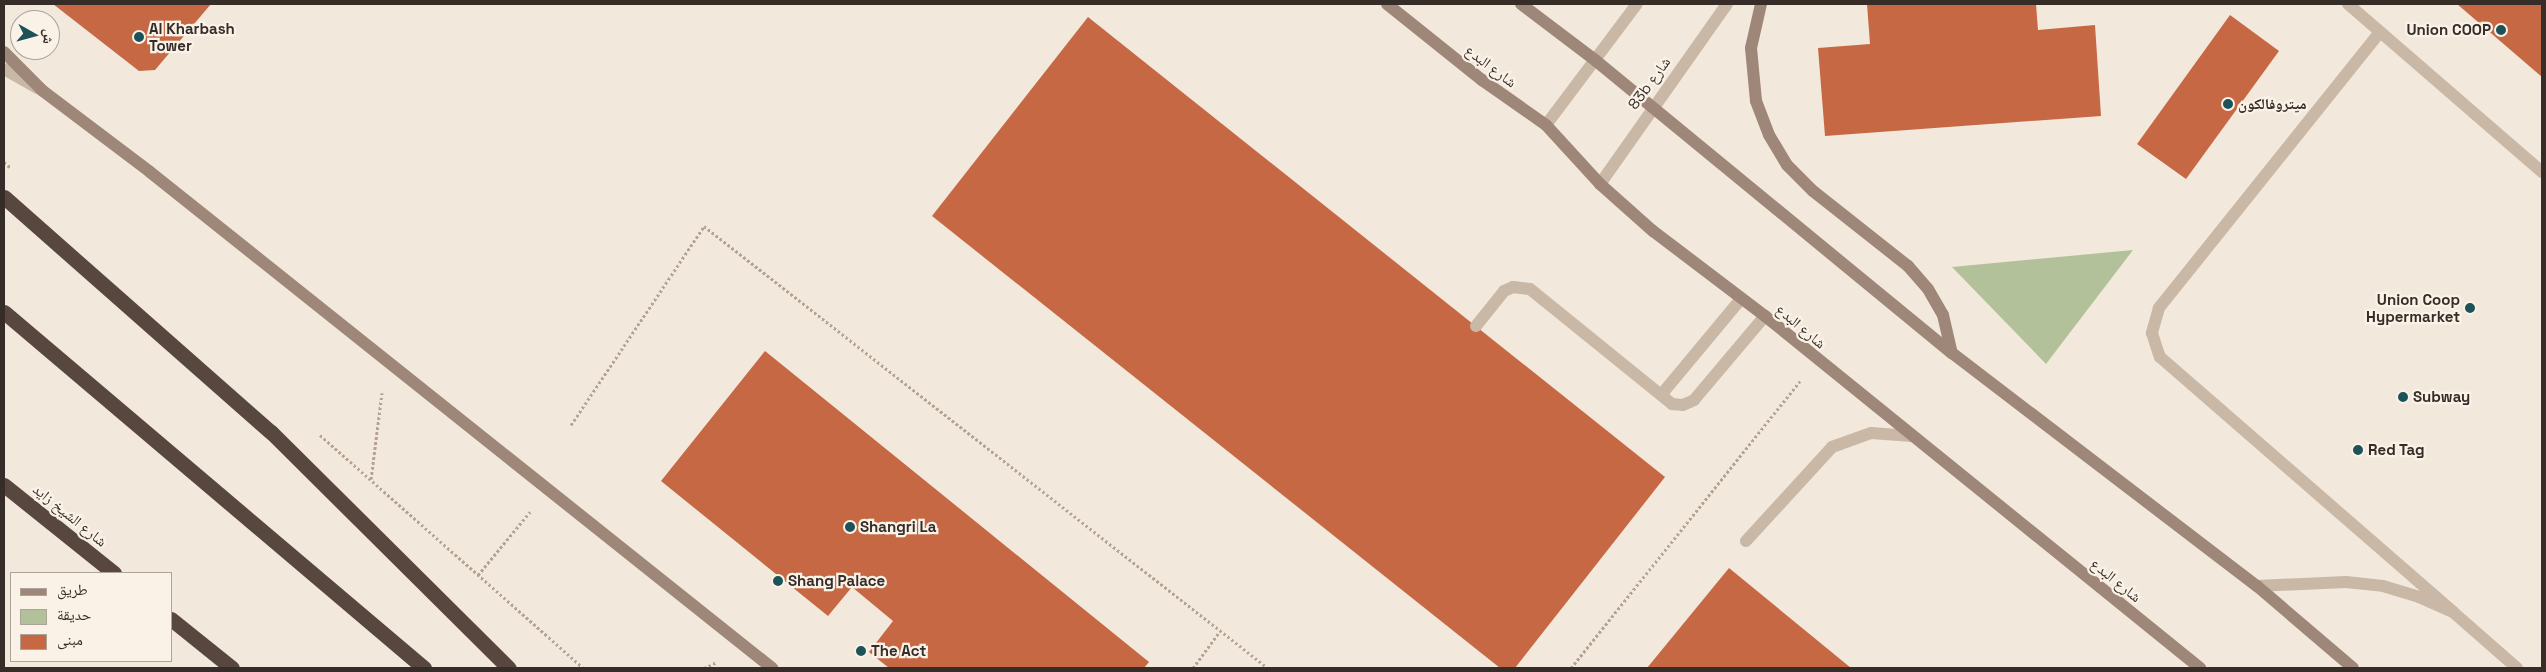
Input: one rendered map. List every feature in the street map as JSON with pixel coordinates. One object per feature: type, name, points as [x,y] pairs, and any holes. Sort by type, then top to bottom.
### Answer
[{"type":"highway","points":[[4,197],[271,432],[509,668]]},
{"type":"highway","points":[[4,312],[424,668]]},
{"type":"highway","name":"شارع الشيخ زايد","points":[[4,485],[113,572]]},
{"type":"highway","points":[[172,620],[232,668]]},
{"type":"main road","name":"شارع البدع","points":[[1387,4],[1482,80],[1546,125],[1600,184],[1653,231],[1765,316],[2200,668]]},
{"type":"main road","points":[[1522,4],[1595,60],[1650,108],[1952,353],[2257,586],[2353,668]]},
{"type":"main road","points":[[1761,4],[1751,48],[1756,101],[1768,135],[1787,165],[1813,191],[1908,266],[1928,289],[1943,315],[1952,353]]},
{"type":"main road","points":[[4,52],[43,92],[150,172],[772,668]]},
{"type":"street","points":[[1546,125],[1637,4]]},
{"type":"street","name":"83b شارع","points":[[1600,184],[1650,108],[1727,4]]},
{"type":"street","points":[[2348,4],[2542,172]]},
{"type":"street","points":[[2380,32],[2159,308],[2152,333],[2160,357],[2517,668]]},
{"type":"street","points":[[4,69],[43,92]]},
{"type":"street","points":[[1476,326],[1504,291],[1512,287],[1530,289],[1662,395],[1678,405],[1694,400],[1765,316]]},
{"type":"street","points":[[1662,395],[1741,299]]},
{"type":"street","points":[[1746,541],[1832,447],[1871,434],[1912,436]]},
{"type":"street","points":[[2257,586],[2346,582],[2383,586],[2419,597],[2453,612]]},
{"type":"path","points":[[570,424],[704,226],[1268,668]]},
{"type":"path","points":[[372,479],[386,360]]},
{"type":"path","points":[[1571,668],[1817,360]]},
{"type":"path","points":[[478,575],[549,489]]},
{"type":"path","points":[[1193,668],[1220,631]]},
{"type":"green space","points":[[2133,250],[2046,364],[1952,267]]},
{"type":"building","name":"Al Kharbash Tower","points":[[53,4],[211,4],[155,70],[139,71]]},
{"type":"building","points":[[1867,4],[2036,4],[2038,30],[2095,25],[2101,116],[1825,136],[1818,48],[1870,44]]},
{"type":"building","points":[[2457,4],[2542,4],[2542,77]]},
{"type":"building","points":[[2230,15],[2279,51],[2186,179],[2137,144]]},
{"type":"building","points":[[1088,17],[1665,477],[1515,668],[1500,668],[932,216]]},
{"type":"building","name":"Shangri La","points":[[765,351],[1149,662],[1144,668],[889,668],[869,652],[893,621],[852,587],[828,616],[661,481]]},
{"type":"building","points":[[1729,568],[1851,668],[1647,668]]},
{"type":"place","name":"Union COOP","points":[[2501,30]]},
{"type":"place","name":"Al Kharbash Tower","points":[[139,37]]},
{"type":"place","name":"ميتروفالكون","points":[[2228,104]]},
{"type":"place","name":"Union Coop Hypermarket","points":[[2470,308]]},
{"type":"place","name":"Subway","points":[[2403,397]]},
{"type":"place","name":"Red Tag","points":[[2358,450]]},
{"type":"place","name":"Shangri La","points":[[850,527]]},
{"type":"place","name":"Shang Palace","points":[[778,581]]},
{"type":"place","name":"The Act","points":[[861,651]]}]
